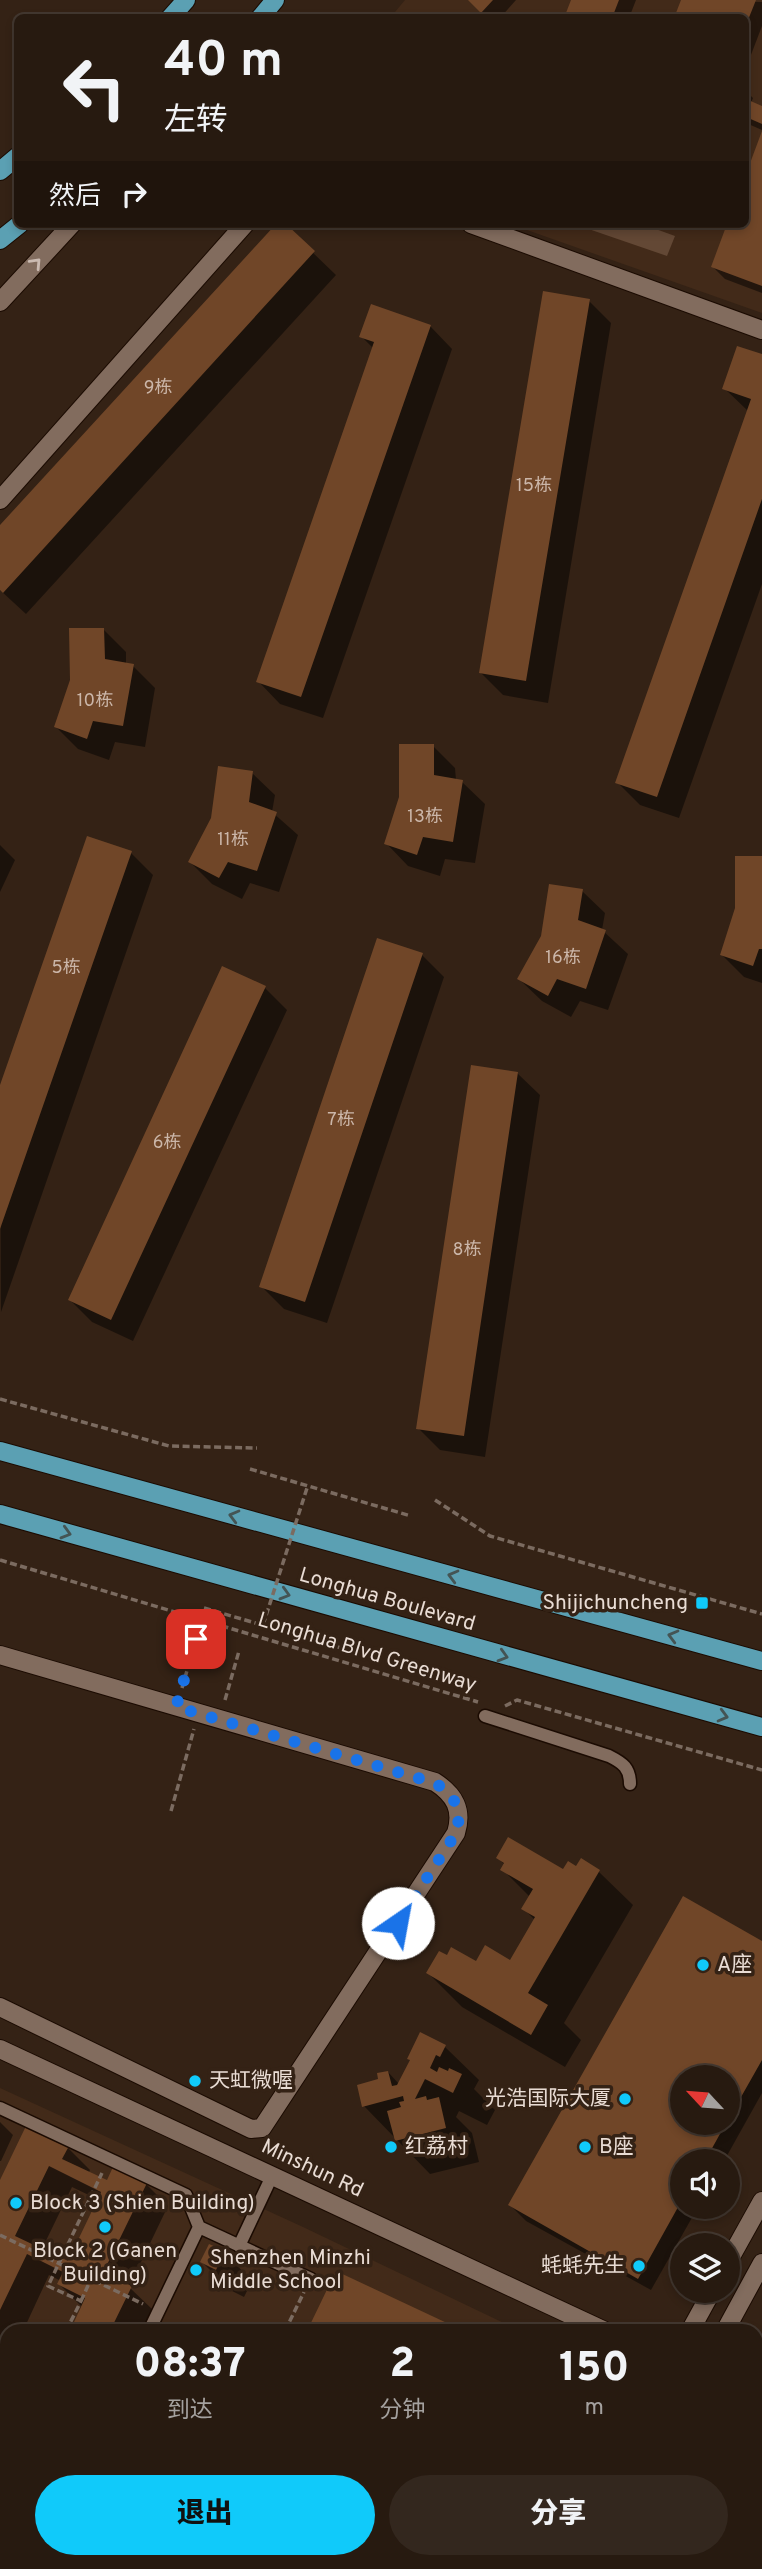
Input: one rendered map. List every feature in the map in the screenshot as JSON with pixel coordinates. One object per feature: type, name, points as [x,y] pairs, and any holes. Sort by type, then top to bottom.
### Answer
[{"type":"main road","points":[[174,14],[186,0]]},
{"type":"main road","points":[[263,14],[275,0]]},
{"type":"main road","points":[[0,171],[14,159]]},
{"type":"main road","points":[[0,240],[15,228]]},
{"type":"main road","name":"Longhua Boulevard","points":[[0,1451],[762,1661]]},
{"type":"main road","name":"Longhua Boulevard","points":[[0,1514],[762,1727]]},
{"type":"street","points":[[0,302],[68,228]]},
{"type":"street","points":[[0,500],[242,228]]},
{"type":"street","points":[[482,228],[762,330]]},
{"type":"street","points":[[0,1655],[435,1783],[445,1788],[459,1808],[460,1820],[456,1833],[266,2125],[257,2130],[0,2007]]},
{"type":"street","name":"Minshun Rd","points":[[0,2049],[590,2324]]},
{"type":"street","points":[[740,2240],[762,2201]]},
{"type":"street","points":[[729,2324],[762,2263]]},
{"type":"street","points":[[694,2324],[705,2303]]},
{"type":"lane","points":[[484,1710],[622,1762],[630,1772],[630,1784]]},
{"type":"lane","points":[[0,2108],[186,2195],[199,2227],[310,2279]]},
{"type":"lane","points":[[239,2246],[272,2176]]},
{"type":"lane","points":[[152,2324],[199,2227]]},
{"type":"path","points":[[0,1399],[169,1446],[257,1448]]},
{"type":"path","points":[[250,1469],[411,1516]]},
{"type":"path","points":[[263,1625],[308,1485]]},
{"type":"path","points":[[435,1500],[490,1536],[762,1615]]},
{"type":"path","name":"Longhua Blvd Greenway","points":[[0,1560],[484,1710]]},
{"type":"path","points":[[204,1608],[372,1657]]},
{"type":"path","points":[[176,1707],[196,1639]]},
{"type":"path","points":[[219,1719],[239,1651]]},
{"type":"path","points":[[500,1709],[517,1700],[762,1770]]},
{"type":"path","points":[[171,1811],[199,1713]]},
{"type":"path","points":[[80,2301],[48,2286],[109,2159]]},
{"type":"path","points":[[0,2235],[158,2312]]},
{"type":"path","points":[[69,2324],[91,2279]]},
{"type":"shaded area","points":[[405,0],[762,0],[762,313],[521,228],[749,228],[749,14],[393,14]]},
{"type":"shaded area","points":[[586,228],[653,228],[675,236],[667,256]]},
{"type":"shaded area","name":"Shenzhen Minzhi Middle School","points":[[0,2088],[303,2227],[506,2324],[0,2324]]},
{"type":"building","points":[[468,0],[493,0],[481,13]]},
{"type":"building","points":[[571,0],[619,0],[614,14],[566,14]]},
{"type":"building","points":[[681,0],[756,0],[749,18],[749,14],[676,14]]},
{"type":"building","points":[[749,100],[762,106],[762,124],[749,118]]},
{"type":"building","points":[[762,131],[762,286],[711,267],[726,228],[749,228],[749,166]]},
{"type":"building","points":[[272,228],[290,228],[315,251],[3,593],[0,590],[0,525]]},
{"type":"building","points":[[543,291],[590,299],[526,681],[479,673]]},
{"type":"building","points":[[371,304],[431,325],[301,697],[256,682],[374,342],[359,337]]},
{"type":"building","points":[[737,346],[762,354],[762,499],[657,797],[615,783],[751,399],[722,389]]},
{"type":"building","points":[[69,628],[104,628],[105,659],[134,664],[123,726],[93,721],[87,739],[54,727],[70,680]]},
{"type":"building","points":[[399,744],[434,744],[434,775],[463,780],[453,842],[423,837],[417,855],[384,844],[399,797]]},
{"type":"building","points":[[218,766],[253,771],[249,802],[277,812],[257,871],[228,862],[219,878],[188,862],[211,818]]},
{"type":"building","points":[[87,836],[132,851],[0,1229],[0,1085]]},
{"type":"building","points":[[735,856],[762,856],[762,949],[759,949],[753,966],[720,955],[735,908]]},
{"type":"building","points":[[549,884],[583,889],[578,920],[606,930],[586,989],[557,979],[548,996],[517,979],[541,936]]},
{"type":"building","points":[[377,938],[423,953],[305,1302],[259,1287]]},
{"type":"building","points":[[222,966],[266,986],[111,1320],[68,1300]]},
{"type":"building","points":[[471,1065],[518,1072],[464,1436],[416,1429]]},
{"type":"building","points":[[508,1837],[563,1869],[568,1861],[576,1866],[581,1858],[600,1870],[528,1993],[548,2005],[531,2035],[426,1973],[439,1951],[447,1955],[451,1947],[476,1961],[485,1945],[510,1960],[535,1917],[521,1909],[533,1889],[500,1870],[504,1863],[496,1858]]},
{"type":"building","name":"光浩国际大厦","points":[[683,1896],[762,1941],[762,2060],[740,2099],[740,2065],[670,2065],[670,2135],[719,2135],[712,2149],[670,2149],[671,2219],[638,2279],[508,2205]]},
{"type":"building","points":[[420,2032],[446,2045],[440,2057],[436,2055],[430,2068],[437,2072],[439,2067],[448,2071],[449,2068],[462,2074],[453,2093],[425,2079],[415,2099],[439,2097],[446,2128],[395,2141],[387,2111],[401,2107],[399,2102],[404,2101],[403,2096],[362,2107],[357,2085],[378,2079],[377,2073],[388,2071],[392,2086],[397,2085]]},
{"type":"building","points":[[26,2126],[69,2146],[62,2159],[107,2180],[113,2167],[147,2183],[103,2273],[132,2286],[113,2324],[73,2324],[85,2298],[57,2284],[63,2272],[27,2254],[0,2310],[0,2180]],"holes":[[[49,2166],[101,2192],[68,2261],[15,2236]]]},
{"type":"building","points":[[209,2244],[225,2251],[216,2270],[200,2262]]},
{"type":"building","points":[[336,2271],[449,2324],[310,2324]]},
{"type":"place","name":"Shijichuncheng","points":[[702,1603]]},
{"type":"place","name":"A座","points":[[703,1965]]},
{"type":"place","name":"天虹微喔","points":[[195,2081]]},
{"type":"place","name":"光浩国际大厦","points":[[625,2099]]},
{"type":"place","name":"红荔村","points":[[391,2147]]},
{"type":"place","name":"B座","points":[[585,2147]]},
{"type":"place","name":"Block 3 (Shien Building)","points":[[16,2203]]},
{"type":"place","name":"Block 2 (Ganen Building)","points":[[105,2227]]},
{"type":"place","name":"蚝蚝先生","points":[[639,2266]]},
{"type":"place","name":"Shenzhen Minzhi Middle School","points":[[196,2270]]},
{"type":"route","points":[[196,1639],[176,1707],[435,1783],[445,1788],[454,1798],[459,1808],[460,1820],[456,1833],[398,1923]]}]
